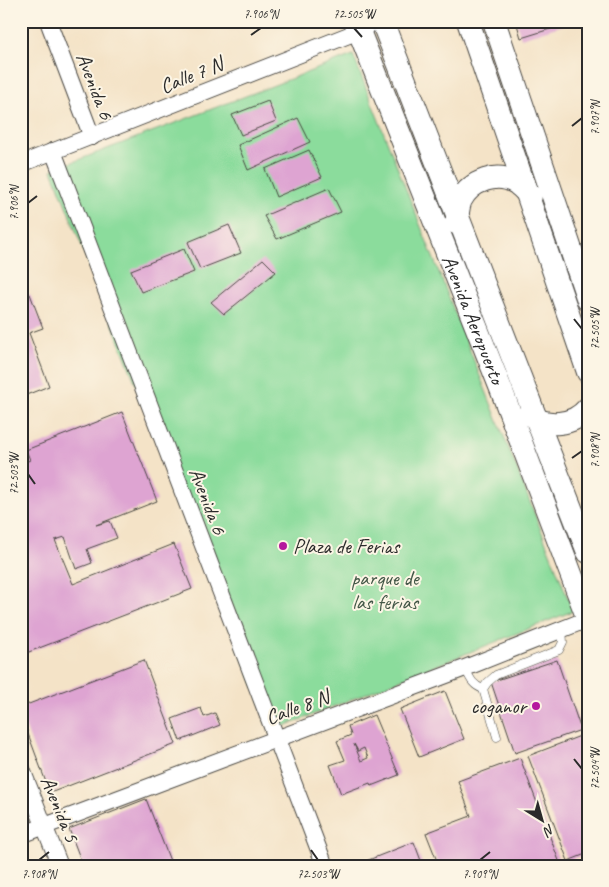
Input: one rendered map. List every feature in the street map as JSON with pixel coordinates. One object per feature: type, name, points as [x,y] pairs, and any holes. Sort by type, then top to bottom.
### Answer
[{"type":"main road","name":"Avenida Aeropuerto","points":[[382,21],[588,552]]},
{"type":"main road","points":[[468,21],[588,372]]},
{"type":"main road","points":[[494,21],[588,300]]},
{"type":"main road","name":"Avenida Aeropuerto","points":[[363,24],[588,620]]},
{"type":"main road","points":[[450,258],[461,200],[470,188],[484,179],[500,178],[515,182],[561,221]]},
{"type":"main road","points":[[501,389],[537,421],[555,424],[572,420],[588,408]]},
{"type":"street","name":"Avenida 6","points":[[48,21],[92,137]]},
{"type":"street","name":"Calle 7 N","points":[[21,164],[92,137],[363,24]]},
{"type":"street","name":"Avenida 6","points":[[53,151],[325,866]]},
{"type":"street","name":"Calle 8 N","points":[[21,835],[588,620]]},
{"type":"street","name":"Avenida 5","points":[[21,767],[60,866]]},
{"type":"lane","points":[[497,737],[483,689],[496,675],[559,650],[563,642],[562,629]]},
{"type":"lane","points":[[465,668],[475,686],[483,689]]},
{"type":"green space","name":"parque de las ferias","points":[[353,55],[573,611],[272,731],[52,170]]},
{"type":"building","points":[[516,21],[573,21],[573,22],[521,38]]},
{"type":"building","points":[[268,101],[276,121],[241,135],[232,115]]},
{"type":"building","points":[[298,118],[310,142],[248,170],[238,145]]},
{"type":"building","points":[[309,150],[322,177],[276,197],[265,169]]},
{"type":"building","points":[[329,188],[341,212],[277,239],[264,216]]},
{"type":"building","points":[[229,225],[241,253],[200,269],[188,242]]},
{"type":"building","points":[[184,249],[194,272],[141,292],[131,270]]},
{"type":"building","points":[[263,259],[276,272],[224,314],[211,302]]},
{"type":"building","points":[[30,294],[43,328],[29,333],[49,386],[21,397],[21,297]]},
{"type":"building","points":[[122,412],[157,501],[96,525],[110,521],[117,538],[87,549],[92,563],[76,569],[65,537],[55,540],[73,584],[174,544],[192,589],[21,655],[21,464],[30,460],[26,450]]},
{"type":"building","points":[[144,660],[176,744],[50,793],[21,715],[21,707]]},
{"type":"building","name":"coganor","points":[[557,660],[581,730],[515,753],[491,682]]},
{"type":"building","points":[[445,691],[464,739],[419,757],[400,709]]},
{"type":"building","points":[[201,708],[204,717],[215,713],[220,725],[180,741],[172,719]]},
{"type":"building","points":[[374,715],[399,775],[371,786],[370,783],[341,794],[330,765],[345,760],[337,741],[351,735],[348,726]],"holes":[[[354,744],[358,751],[364,748],[368,758],[361,761]]]},
{"type":"building","points":[[588,733],[588,853],[568,861],[528,756]]},
{"type":"building","points":[[520,758],[561,866],[439,866],[426,833],[471,816],[458,781]]},
{"type":"building","points":[[146,799],[172,866],[83,866],[69,829]]},
{"type":"building","points":[[414,842],[423,866],[368,866],[366,861]]},
{"type":"place","name":"Plaza de Ferias","points":[[283,546]]},
{"type":"place","name":"coganor","points":[[536,706]]}]
